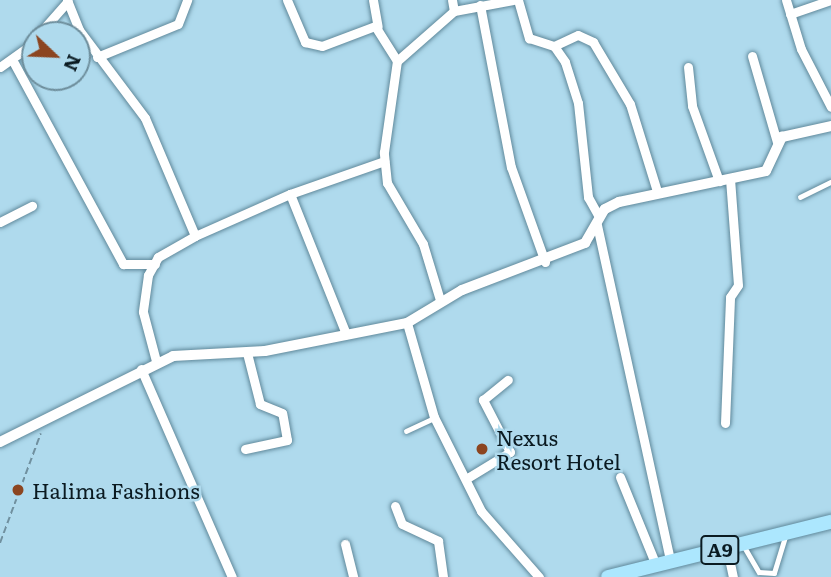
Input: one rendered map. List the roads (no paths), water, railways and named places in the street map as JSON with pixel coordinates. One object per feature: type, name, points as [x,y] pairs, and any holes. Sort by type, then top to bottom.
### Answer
[{"type":"main road","name":"A9","points":[[608,577],[831,522]]},
{"type":"street","points":[[97,57],[178,24],[187,0]]},
{"type":"street","points":[[287,0],[300,36],[311,45],[378,27]]},
{"type":"street","points":[[373,0],[378,27],[397,61],[384,161],[395,202],[423,244],[440,300]]},
{"type":"street","points":[[452,0],[454,11]]},
{"type":"street","points":[[397,61],[454,11],[513,0]]},
{"type":"street","points":[[518,0],[529,38],[554,46],[578,35],[593,42],[630,104],[657,191]]},
{"type":"street","points":[[786,0],[831,107]]},
{"type":"street","points":[[790,14],[831,0]]},
{"type":"street","points":[[50,21],[68,1],[97,57],[145,117],[195,236]]},
{"type":"street","points":[[480,5],[511,167],[545,262]]},
{"type":"street","points":[[554,46],[576,95],[589,197],[598,221],[663,563]]},
{"type":"street","points":[[0,67],[14,63],[21,56]]},
{"type":"street","points":[[0,442],[156,361],[190,353],[247,353],[407,323],[440,300],[545,262],[585,243],[598,221],[620,202],[657,191],[766,171],[777,142],[752,56]]},
{"type":"street","points":[[14,63],[123,264],[155,264],[195,236],[290,194],[384,161]]},
{"type":"street","points":[[688,67],[692,106],[724,180],[738,285],[730,298],[725,423]]},
{"type":"street","points":[[777,142],[806,128],[831,126]]},
{"type":"street","points":[[290,194],[346,334]]},
{"type":"street","points":[[0,222],[32,206]]},
{"type":"street","points":[[155,264],[142,300],[156,361]]},
{"type":"street","points":[[407,323],[434,417],[469,477],[486,519],[539,577]]},
{"type":"street","points":[[246,449],[287,440],[282,413],[260,404],[247,353]]},
{"type":"street","points":[[141,369],[232,577]]},
{"type":"street","points":[[469,477],[510,452],[483,400],[508,380]]},
{"type":"street","points":[[620,477],[663,563]]},
{"type":"street","points":[[395,506],[402,524],[438,541],[443,577]]},
{"type":"street","points":[[345,544],[353,577]]},
{"type":"street","points":[[727,549],[733,577]]},
{"type":"lane","points":[[800,197],[831,182]]},
{"type":"lane","points":[[406,432],[434,417]]},
{"type":"lane","points":[[743,544],[759,572],[774,573],[786,532]]},
{"type":"place","name":"Nexus Resort Hotel","points":[[482,449]]},
{"type":"place","name":"Halima Fashions","points":[[18,490]]}]
